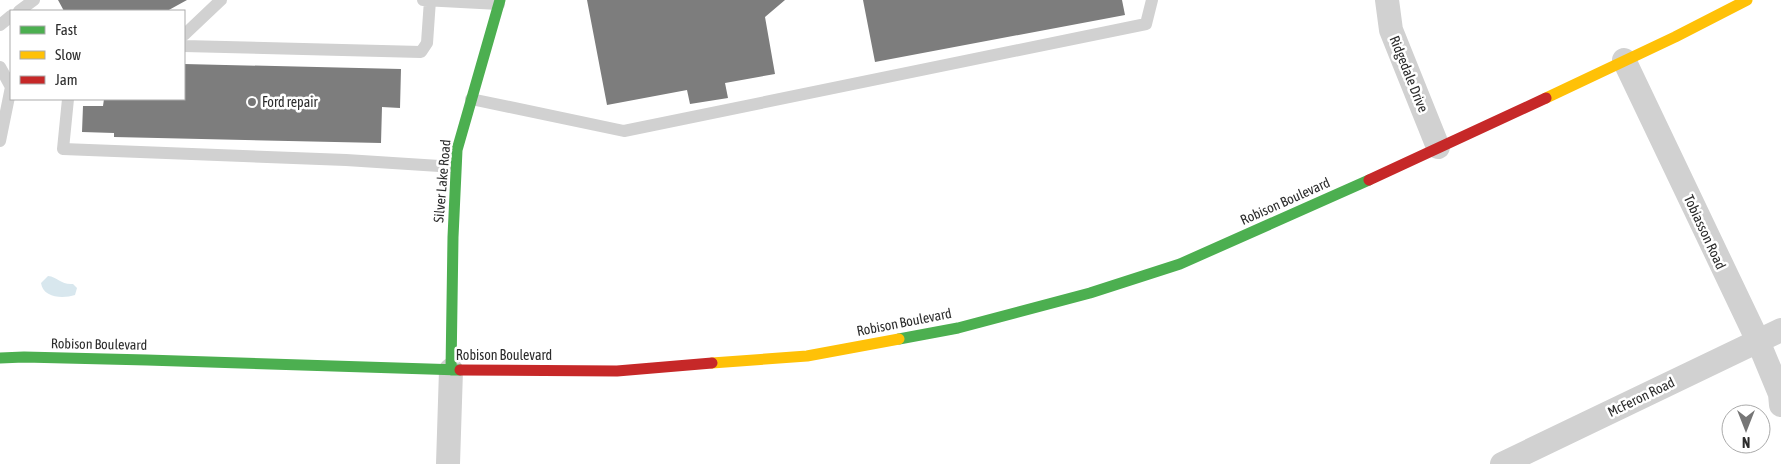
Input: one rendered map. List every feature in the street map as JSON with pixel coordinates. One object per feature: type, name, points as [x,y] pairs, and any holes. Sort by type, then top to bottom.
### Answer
[{"type":"street","name":"Ridgedale Drive","points":[[1387,0],[1391,30],[1438,147]]},
{"type":"street","name":"Robison Boulevard","points":[[0,358],[147,360],[452,370],[616,371],[807,356],[958,328],[1090,293],[1180,264],[1327,200],[1675,37],[1747,0]]},
{"type":"street","name":"Silver Lake Road","points":[[452,370],[452,237],[455,166],[461,135],[500,2]]},
{"type":"street","name":"Tobiasson Road","points":[[1624,60],[1758,342],[1780,394],[1781,405]]},
{"type":"street","name":"McFeron Road","points":[[1502,464],[1781,330]]},
{"type":"street","points":[[448,464],[452,370]]},
{"type":"lane","points":[[20,10],[34,0]]},
{"type":"lane","points":[[185,34],[221,0]]},
{"type":"lane","points":[[422,0],[500,2]]},
{"type":"lane","points":[[185,46],[420,52],[426,43],[430,0]]},
{"type":"lane","points":[[471,99],[624,131],[1146,24],[1152,0]]},
{"type":"lane","points":[[0,67],[10,85]]},
{"type":"lane","points":[[0,141],[10,92]]},
{"type":"lane","points":[[68,100],[63,149],[455,166]]},
{"type":"shaded area","points":[[48,276],[73,284],[77,288],[75,295],[59,297],[45,292],[41,283]]},
{"type":"building","points":[[58,0],[187,0],[169,10],[63,10]]},
{"type":"building","points":[[587,0],[785,0],[765,17],[775,74],[725,83],[728,98],[690,104],[687,90],[607,105]]},
{"type":"building","points":[[863,0],[1122,0],[1125,15],[875,62]]},
{"type":"building","name":"Ford repair","points":[[185,64],[401,69],[400,108],[382,107],[381,143],[114,137],[114,133],[82,132],[83,106],[103,106],[104,100],[185,100]]},
{"type":"traffic: fast","points":[[451,370],[453,237],[457,150],[500,0]]},
{"type":"traffic: fast","points":[[899,339],[958,328],[1090,293],[1180,264],[1369,180]]},
{"type":"traffic: fast","points":[[0,358],[147,360],[460,370]]},
{"type":"traffic: slow","points":[[1546,98],[1675,37],[1747,0]]},
{"type":"traffic: slow","points":[[712,363],[807,356],[899,339]]},
{"type":"traffic: jam","points":[[1369,180],[1546,98]]},
{"type":"traffic: jam","points":[[460,370],[617,371],[712,363]]},
{"type":"place","name":"Ford repair","points":[[252,102]]}]
